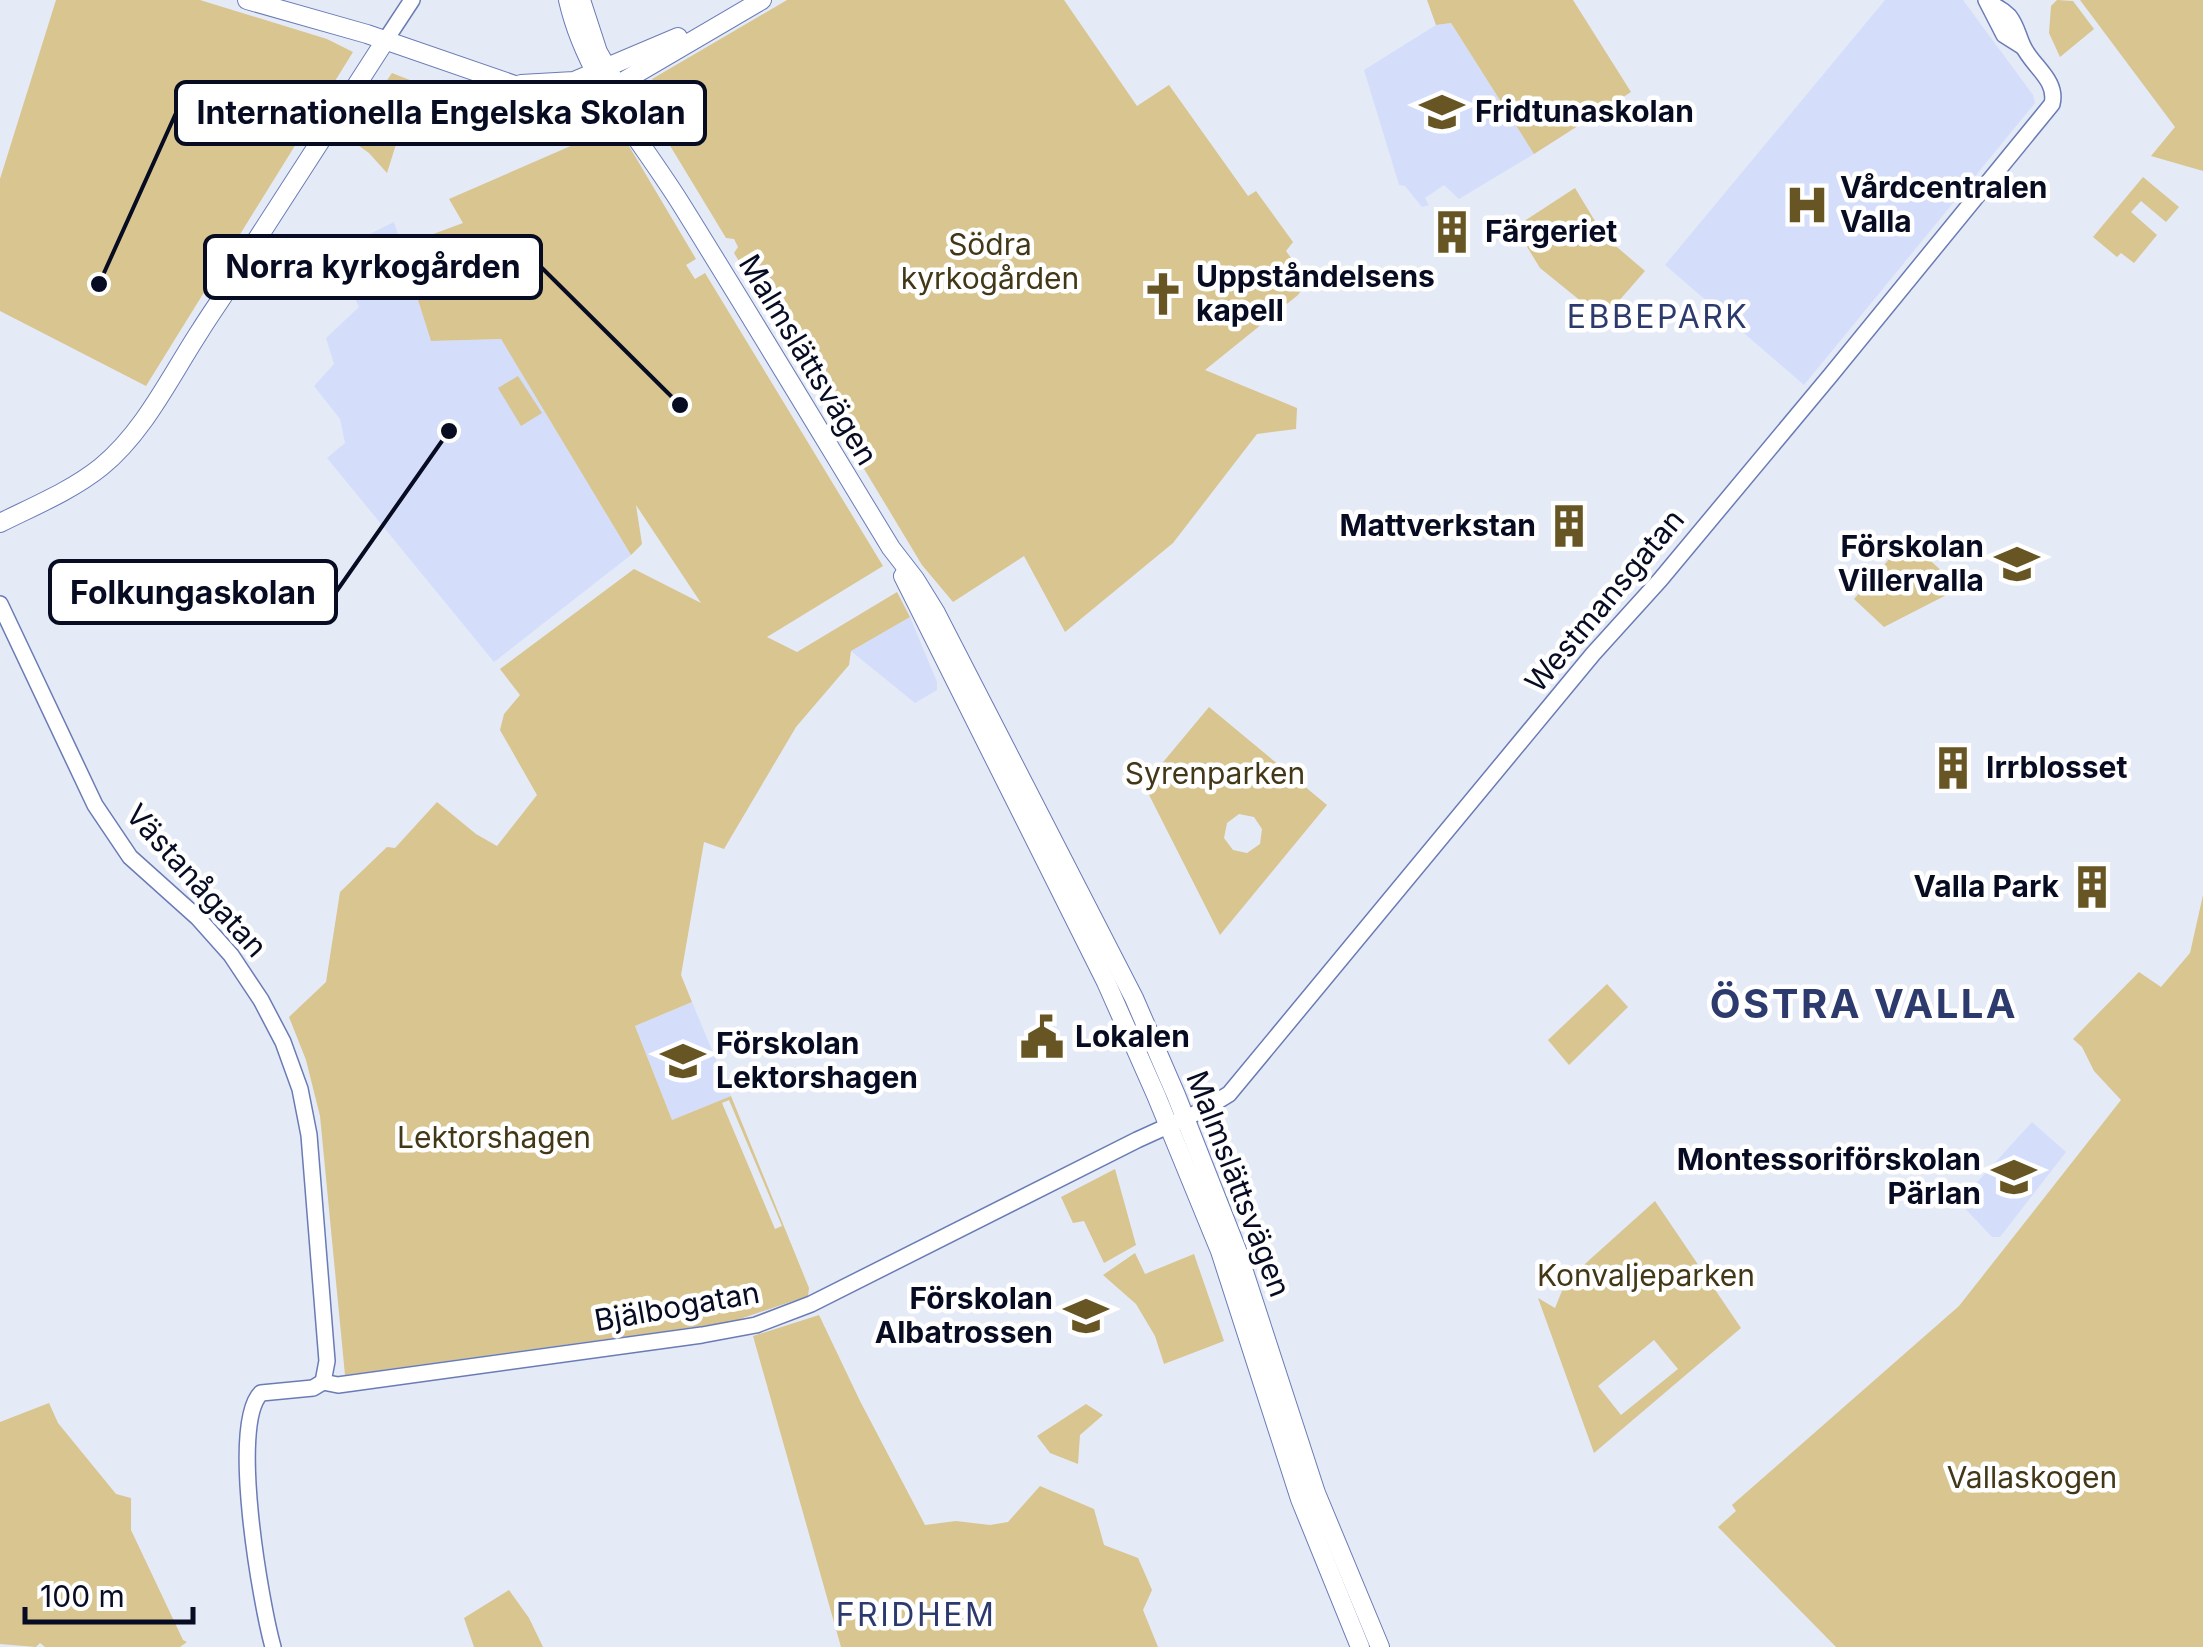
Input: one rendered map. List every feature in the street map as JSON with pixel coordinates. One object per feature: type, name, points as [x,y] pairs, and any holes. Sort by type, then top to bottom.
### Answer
[{"type":"main road","points":[[247,0],[521,84],[544,96],[578,102],[606,79],[744,0]]},
{"type":"main road","points":[[568,0],[580,45],[606,79]]},
{"type":"main road","points":[[580,0],[606,79]]},
{"type":"main road","points":[[521,84],[606,79],[762,0]]},
{"type":"main road","points":[[0,523],[82,480],[120,448],[139,425],[239,276],[252,247],[385,41]]},
{"type":"main road","name":"Malmslättsvägen","points":[[606,79],[891,548],[909,591],[1177,1122],[1237,1250],[1316,1493],[1380,1647]]},
{"type":"main road","name":"Malmslättsvägen","points":[[1177,1122],[1300,1499],[1360,1647]]},
{"type":"street","points":[[385,41],[412,0]]},
{"type":"street","name":"Westmansgatan","points":[[1177,1122],[1219,1100],[1241,1082],[2052,104],[2051,84],[2024,47],[2011,19],[1987,1]]},
{"type":"street","name":"Västanågatan","points":[[0,604],[95,806],[130,857],[198,918],[231,955],[266,1010],[288,1056],[300,1089],[309,1136],[327,1362],[323,1382]]},
{"type":"street","name":"Bjälbogatan","points":[[273,1647],[258,1578],[250,1512],[250,1410],[258,1396],[269,1391],[312,1388],[323,1382],[338,1385],[702,1335],[761,1323],[811,1304],[1177,1122]]},
{"type":"shaded area","points":[[1885,0],[1963,0],[2035,103],[1804,385],[1665,265]]},
{"type":"shaded area","name":"Fridtunaskolan","points":[[1451,23],[1534,154],[1459,199],[1444,185],[1425,198],[1429,205],[1422,207],[1405,186],[1399,185],[1364,70],[1436,25]]},
{"type":"shaded area","points":[[394,222],[431,341],[501,339],[631,555],[494,662],[327,458],[345,443],[340,419],[314,386],[334,364],[326,338],[359,307],[333,252]]},
{"type":"shaded area","points":[[910,617],[937,682],[937,690],[915,703],[851,651]]},
{"type":"shaded area","name":"Förskolan Lektorshagen","points":[[692,1002],[731,1096],[672,1120],[635,1026]]},
{"type":"shaded area","name":"Montessoriförskolan Pärlan","points":[[2032,1122],[2066,1152],[2000,1237],[1992,1237],[1959,1202]]},
{"type":"green space","points":[[56,0],[200,0],[327,39],[353,52],[146,386],[0,311],[0,179]]},
{"type":"green space","name":"Södra kyrkogården","points":[[787,0],[1064,0],[1137,106],[1169,85],[1248,196],[1256,191],[1293,242],[1286,251],[1308,281],[1298,295],[1205,370],[1297,408],[1296,429],[1257,434],[1173,543],[1065,632],[1024,556],[953,602],[922,565],[734,253],[738,247],[734,239],[726,238],[649,111],[664,105],[652,79]]},
{"type":"green space","points":[[1427,0],[1573,0],[1631,92],[1534,154],[1451,23],[1436,25]]},
{"type":"green space","points":[[2057,0],[2073,1],[2094,29],[2060,57],[2049,33],[2051,6]]},
{"type":"green space","points":[[2080,0],[2203,0],[2203,171],[2151,156],[2175,127]]},
{"type":"green space","points":[[392,73],[453,97],[403,122],[387,173],[348,138]]},
{"type":"green space","name":"Lektorshagen","points":[[612,128],[623,136],[696,259],[686,265],[695,279],[705,273],[883,566],[767,637],[797,652],[897,592],[910,617],[851,651],[849,665],[796,727],[724,849],[704,842],[681,975],[692,1002],[635,1026],[672,1120],[731,1096],[809,1288],[808,1296],[731,1322],[345,1375],[320,1116],[306,1060],[289,1017],[326,982],[340,892],[387,847],[395,848],[437,802],[497,846],[537,795],[500,730],[504,714],[520,695],[500,669],[634,569],[701,603],[636,505],[642,544],[631,555],[501,339],[431,341],[401,246],[463,223],[449,199]],"holes":[[[729,1100],[782,1226],[775,1229],[722,1103]]]},
{"type":"green space","points":[[2143,177],[2179,207],[2166,222],[2141,201],[2131,212],[2157,235],[2134,263],[2121,253],[2117,257],[2093,237]]},
{"type":"green space","points":[[1575,188],[1604,236],[1645,271],[1603,319],[1540,268],[1515,227]]},
{"type":"green space","points":[[518,376],[542,413],[521,426],[498,388]]},
{"type":"green space","points":[[1907,539],[1960,588],[1884,627],[1854,599]]},
{"type":"green space","name":"Syrenparken","points":[[1209,707],[1327,805],[1220,935],[1144,785]],"holes":[[[1239,814],[1254,817],[1262,829],[1260,844],[1247,853],[1233,850],[1224,838],[1227,823]]]},
{"type":"green space","name":"Vallaskogen","points":[[2203,895],[2203,1647],[1836,1647],[1718,1527],[1736,1511],[1732,1505],[1959,1306],[2121,1100],[2094,1071],[2082,1047],[2073,1039],[2139,972],[2161,987],[2190,953]]},
{"type":"green space","points":[[1607,984],[1628,1007],[1569,1065],[1548,1040]]},
{"type":"green space","points":[[1115,1169],[1136,1245],[1104,1263],[1084,1221],[1073,1223],[1061,1197]]},
{"type":"green space","name":"Konvaljeparken","points":[[1655,1201],[1741,1328],[1594,1453],[1538,1298],[1555,1308],[1566,1281]],"holes":[[[1654,1340],[1678,1369],[1621,1415],[1598,1386]]]},
{"type":"green space","points":[[1135,1253],[1145,1274],[1194,1254],[1224,1341],[1164,1364],[1155,1336],[1136,1304],[1103,1275]]},
{"type":"green space","points":[[819,1315],[925,1525],[1008,1522],[1040,1486],[1094,1509],[1104,1545],[1138,1558],[1152,1590],[1143,1610],[1158,1647],[841,1647],[753,1336]]},
{"type":"green space","points":[[49,1403],[58,1423],[116,1494],[131,1498],[131,1530],[187,1642],[180,1647],[0,1644],[0,1422]]},
{"type":"green space","points":[[1086,1404],[1103,1415],[1080,1435],[1078,1464],[1050,1453],[1037,1436]]},
{"type":"green space","points":[[509,1590],[543,1647],[474,1647],[464,1618]]},
{"type":"place","name":"Fridtunaskolan","points":[[1442,112]]},
{"type":"place","name":"Vårdcentralen Valla","points":[[1807,205]]},
{"type":"place","name":"Färgeriet","points":[[1452,232]]},
{"type":"place","name":"Internationella Engelska Skolan","points":[[99,284]]},
{"type":"place","name":"Uppståndelsens kapell","points":[[1163,294]]},
{"type":"place","name":"Norra kyrkogården","points":[[680,405]]},
{"type":"place","name":"Folkungaskolan","points":[[449,431]]},
{"type":"place","name":"Mattverkstan","points":[[1569,526]]},
{"type":"place","name":"Förskolan Villervalla","points":[[2017,564]]},
{"type":"place","name":"Irrblosset","points":[[1953,768]]},
{"type":"place","name":"Valla Park","points":[[2092,887]]},
{"type":"place","name":"Lokalen","points":[[1042,1037]]},
{"type":"place","name":"Förskolan Lektorshagen","points":[[683,1061]]},
{"type":"place","name":"Montessoriförskolan Pärlan","points":[[2014,1177]]},
{"type":"place","name":"Förskolan Albatrossen","points":[[1086,1316]]},
{"type":"district","name":"EBBEPARK","points":[[1658,317]]},
{"type":"district","name":"ÖSTRA VALLA","points":[[1864,1004]]},
{"type":"district","name":"FRIDHEM","points":[[916,1615]]}]
